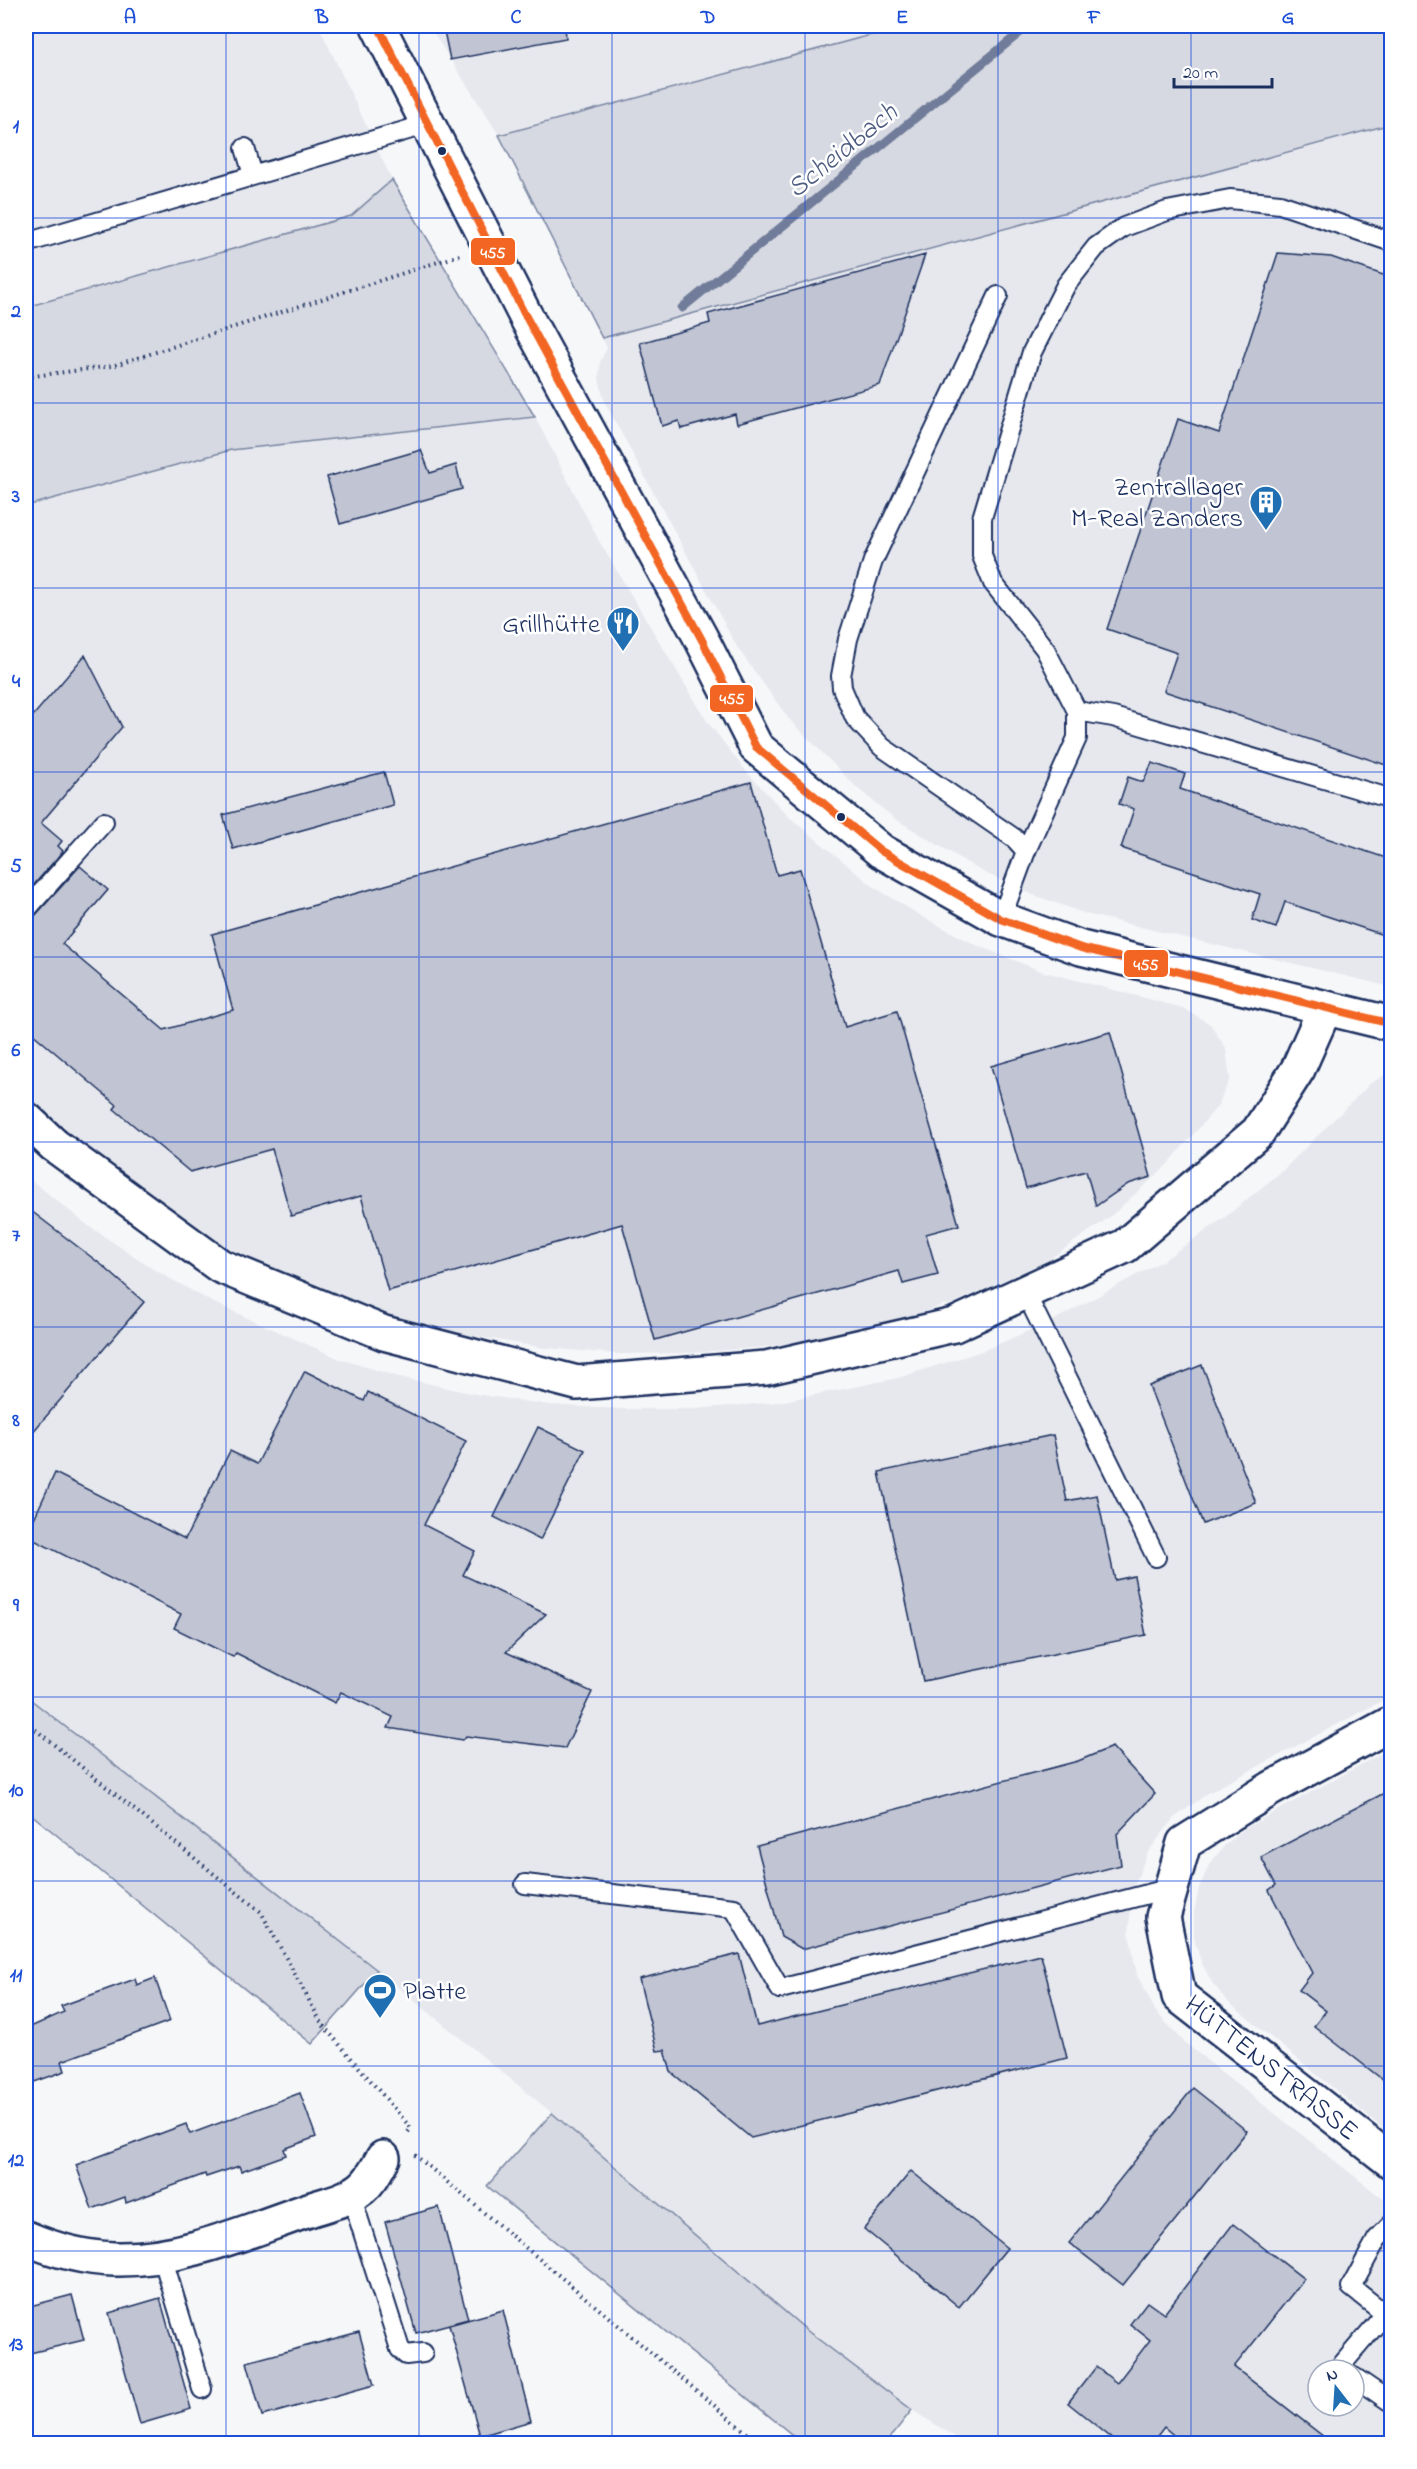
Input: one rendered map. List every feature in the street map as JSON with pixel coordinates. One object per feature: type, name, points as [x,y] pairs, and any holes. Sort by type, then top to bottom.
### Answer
[{"type":"street","points":[[378,26],[524,313],[702,640],[756,747],[881,850],[1001,919],[1081,948],[1392,1024]]},
{"type":"street","points":[[26,1119],[54,1144],[220,1266],[384,1332],[578,1383],[766,1368],[954,1325],[1125,1246],[1258,1132],[1298,1069],[1325,1008]]},
{"type":"street","name":"HÜTTENSTRASSE","points":[[1392,1723],[1272,1788],[1184,1843],[1163,1917],[1179,1996],[1392,2162]]},
{"type":"street","points":[[26,2238],[46,2247],[88,2257],[114,2259],[162,2256],[198,2247],[351,2195],[368,2182],[397,2150]]},
{"type":"lane","points":[[26,243],[428,124]]},
{"type":"lane","points":[[245,148],[253,175]]},
{"type":"lane","points":[[1001,919],[1026,851],[1077,738],[1077,711],[1045,649],[993,583],[982,556],[982,518],[1032,352],[1066,285],[1096,247],[1124,227],[1167,211],[1230,199],[1280,204],[1392,242]]},
{"type":"lane","points":[[998,296],[873,561],[848,639],[841,676],[848,705],[872,737],[908,766],[1006,832],[1026,851]]},
{"type":"lane","points":[[1077,711],[1113,717],[1392,799]]},
{"type":"lane","points":[[26,910],[104,822]]},
{"type":"lane","points":[[1025,1292],[1156,1557]]},
{"type":"lane","points":[[525,1884],[734,1908],[780,1989],[1171,1888]]},
{"type":"lane","points":[[351,2195],[400,2349],[406,2355],[423,2354]]},
{"type":"lane","points":[[1348,2358],[1385,2314],[1351,2287],[1377,2239],[1392,2224]]},
{"type":"lane","points":[[162,2256],[202,2389]]},
{"type":"lane","points":[[1366,2385],[1392,2403]]},
{"type":"path","points":[[26,376],[112,366],[490,246]]},
{"type":"path","points":[[26,1722],[261,1912],[322,2024],[411,2128],[397,2150],[753,2438],[775,2444]]},
{"type":"shaded area","points":[[26,26],[319,26],[392,180],[351,216],[26,307]]},
{"type":"shaded area","points":[[429,26],[904,26],[499,135]]},
{"type":"shaded area","points":[[904,26],[1391,26],[1391,124],[602,338],[499,135]]},
{"type":"shaded area","points":[[1391,124],[1391,987],[1086,914],[1031,894],[979,870],[894,818],[857,788],[788,718],[737,647],[605,403],[599,379],[600,362],[607,348],[602,338]]},
{"type":"shaded area","points":[[392,180],[535,417],[231,450],[26,506],[26,307],[351,216]]},
{"type":"shaded area","points":[[535,417],[599,541],[707,721],[745,770],[788,816],[874,887],[923,917],[974,944],[1041,971],[1183,1008],[1210,1024],[1226,1048],[1230,1079],[1217,1107],[1167,1165],[1111,1216],[1048,1260],[947,1306],[946,1304],[908,1317],[836,1335],[764,1347],[692,1353],[618,1354],[545,1348],[473,1336],[399,1319],[318,1290],[249,1259],[184,1223],[65,1136],[26,1102],[26,506],[231,450]]},
{"type":"shaded area","points":[[1391,1071],[1391,1696],[1208,1793],[1174,1818],[1148,1852],[1132,1891],[1129,1933],[1137,1975],[1156,2012],[1185,2043],[1391,2205],[1391,2443],[965,2443],[912,2410],[810,2333],[552,2113],[377,1970],[26,1696],[26,1176],[86,1224],[148,1266],[212,1302],[340,1359],[399,1377],[475,1394],[549,1405],[621,1409],[693,1409],[779,1402],[898,1378],[982,1351],[1056,1319],[1164,1260],[1224,1218],[1282,1171],[1371,1083]]},
{"type":"shaded area","points":[[26,1696],[377,1970],[312,2044],[26,1810]]},
{"type":"shaded area","points":[[1391,1748],[1391,2135],[1229,2003],[1213,1984],[1201,1962],[1194,1938],[1194,1912],[1199,1888],[1209,1865],[1225,1845],[1244,1829]]},
{"type":"shaded area","points":[[552,2113],[810,2333],[912,2410],[886,2443],[801,2442],[487,2186]]},
{"type":"building","points":[[443,26],[565,26],[566,38],[450,60]]},
{"type":"building","name":"Zentrallager M-Real Zanders","points":[[1278,253],[1331,257],[1392,278],[1392,767],[1164,691],[1177,653],[1107,629],[1178,419],[1219,433]]},
{"type":"building","points":[[925,255],[880,385],[737,424],[735,414],[681,429],[679,421],[662,426],[640,343],[710,323],[708,314]]},
{"type":"building","points":[[421,450],[430,473],[456,465],[462,489],[340,524],[327,477]]},
{"type":"building","points":[[85,655],[122,727],[41,823],[62,841],[58,846],[63,851],[26,894],[26,724]]},
{"type":"building","points":[[1152,763],[1185,774],[1180,789],[1392,860],[1392,938],[1285,902],[1276,928],[1252,920],[1260,894],[1121,848],[1134,809],[1119,804],[1128,777],[1143,782]]},
{"type":"building","points":[[384,772],[393,805],[233,849],[223,815]]},
{"type":"building","points":[[751,782],[777,875],[800,869],[845,1027],[897,1011],[959,1225],[926,1234],[938,1275],[903,1284],[899,1271],[655,1340],[622,1224],[388,1291],[361,1196],[291,1216],[272,1149],[190,1172],[114,1109],[117,1105],[26,1028],[26,921],[34,917],[80,866],[108,890],[62,944],[164,1030],[233,1010],[212,934]]},
{"type":"building","points":[[1110,1032],[1151,1177],[1128,1184],[1096,1206],[1086,1171],[1026,1188],[991,1066]]},
{"type":"building","points":[[26,1207],[103,1266],[144,1302],[26,1440]]},
{"type":"building","points":[[1202,1365],[1256,1503],[1203,1524],[1149,1386]]},
{"type":"building","points":[[305,1371],[364,1401],[368,1392],[466,1441],[424,1525],[475,1551],[463,1575],[546,1614],[506,1652],[592,1692],[565,1748],[466,1736],[463,1740],[388,1728],[393,1717],[341,1692],[335,1703],[236,1653],[233,1657],[174,1628],[181,1614],[26,1536],[55,1473],[185,1539],[230,1451],[257,1464]]},
{"type":"building","points":[[538,1427],[585,1450],[540,1540],[494,1517]]},
{"type":"building","points":[[1053,1435],[1067,1501],[1097,1495],[1115,1580],[1134,1576],[1146,1635],[923,1681],[879,1472]]},
{"type":"building","points":[[1112,1747],[1155,1794],[1117,1834],[1121,1865],[802,1949],[781,1937],[757,1846],[1078,1761]]},
{"type":"building","points":[[1392,1789],[1392,2087],[1314,2026],[1326,2011],[1299,1990],[1312,1973],[1269,1890],[1276,1885],[1261,1857]]},
{"type":"building","points":[[739,1954],[757,2026],[1041,1955],[1067,2058],[751,2138],[671,2072],[665,2050],[657,2051],[639,1979]]},
{"type":"building","points":[[155,1978],[170,2021],[62,2061],[65,2071],[26,2085],[26,2029],[64,2012],[61,2006],[135,1979],[137,1985]]},
{"type":"building","points":[[1193,2088],[1247,2131],[1123,2285],[1069,2243]]},
{"type":"building","points":[[300,2093],[316,2137],[284,2149],[286,2155],[241,2171],[239,2166],[206,2177],[205,2174],[126,2203],[125,2197],[92,2209],[76,2165],[186,2124],[190,2134]]},
{"type":"building","points":[[911,2171],[1007,2248],[959,2307],[864,2229]]},
{"type":"building","points":[[439,2207],[468,2319],[416,2333],[385,2222]]},
{"type":"building","points":[[1233,2224],[1304,2279],[1234,2367],[1333,2444],[1184,2444],[1164,2427],[1151,2444],[1119,2444],[1068,2403],[1096,2367],[1117,2383],[1150,2340],[1130,2324],[1147,2302],[1164,2314]]},
{"type":"building","points":[[72,2295],[84,2340],[26,2354],[26,2307]]},
{"type":"building","points":[[160,2298],[191,2409],[140,2424],[109,2313]]},
{"type":"building","points":[[503,2310],[531,2421],[480,2436],[449,2325]]},
{"type":"building","points":[[359,2332],[374,2385],[262,2416],[247,2362]]},
{"type":"waterway","name":"Scheidbach","points":[[682,308],[1028,26]]},
{"type":"transit line","name":"455","points":[[378,26],[524,313],[702,640],[756,747],[881,851],[1001,919],[1081,948],[1392,1024]]},
{"type":"place","name":"Zentrallager M-Real Zanders","points":[[1266,531]]},
{"type":"place","name":"Grillhütte","points":[[623,652]]},
{"type":"place","name":"Platte","points":[[380,2019]]}]
